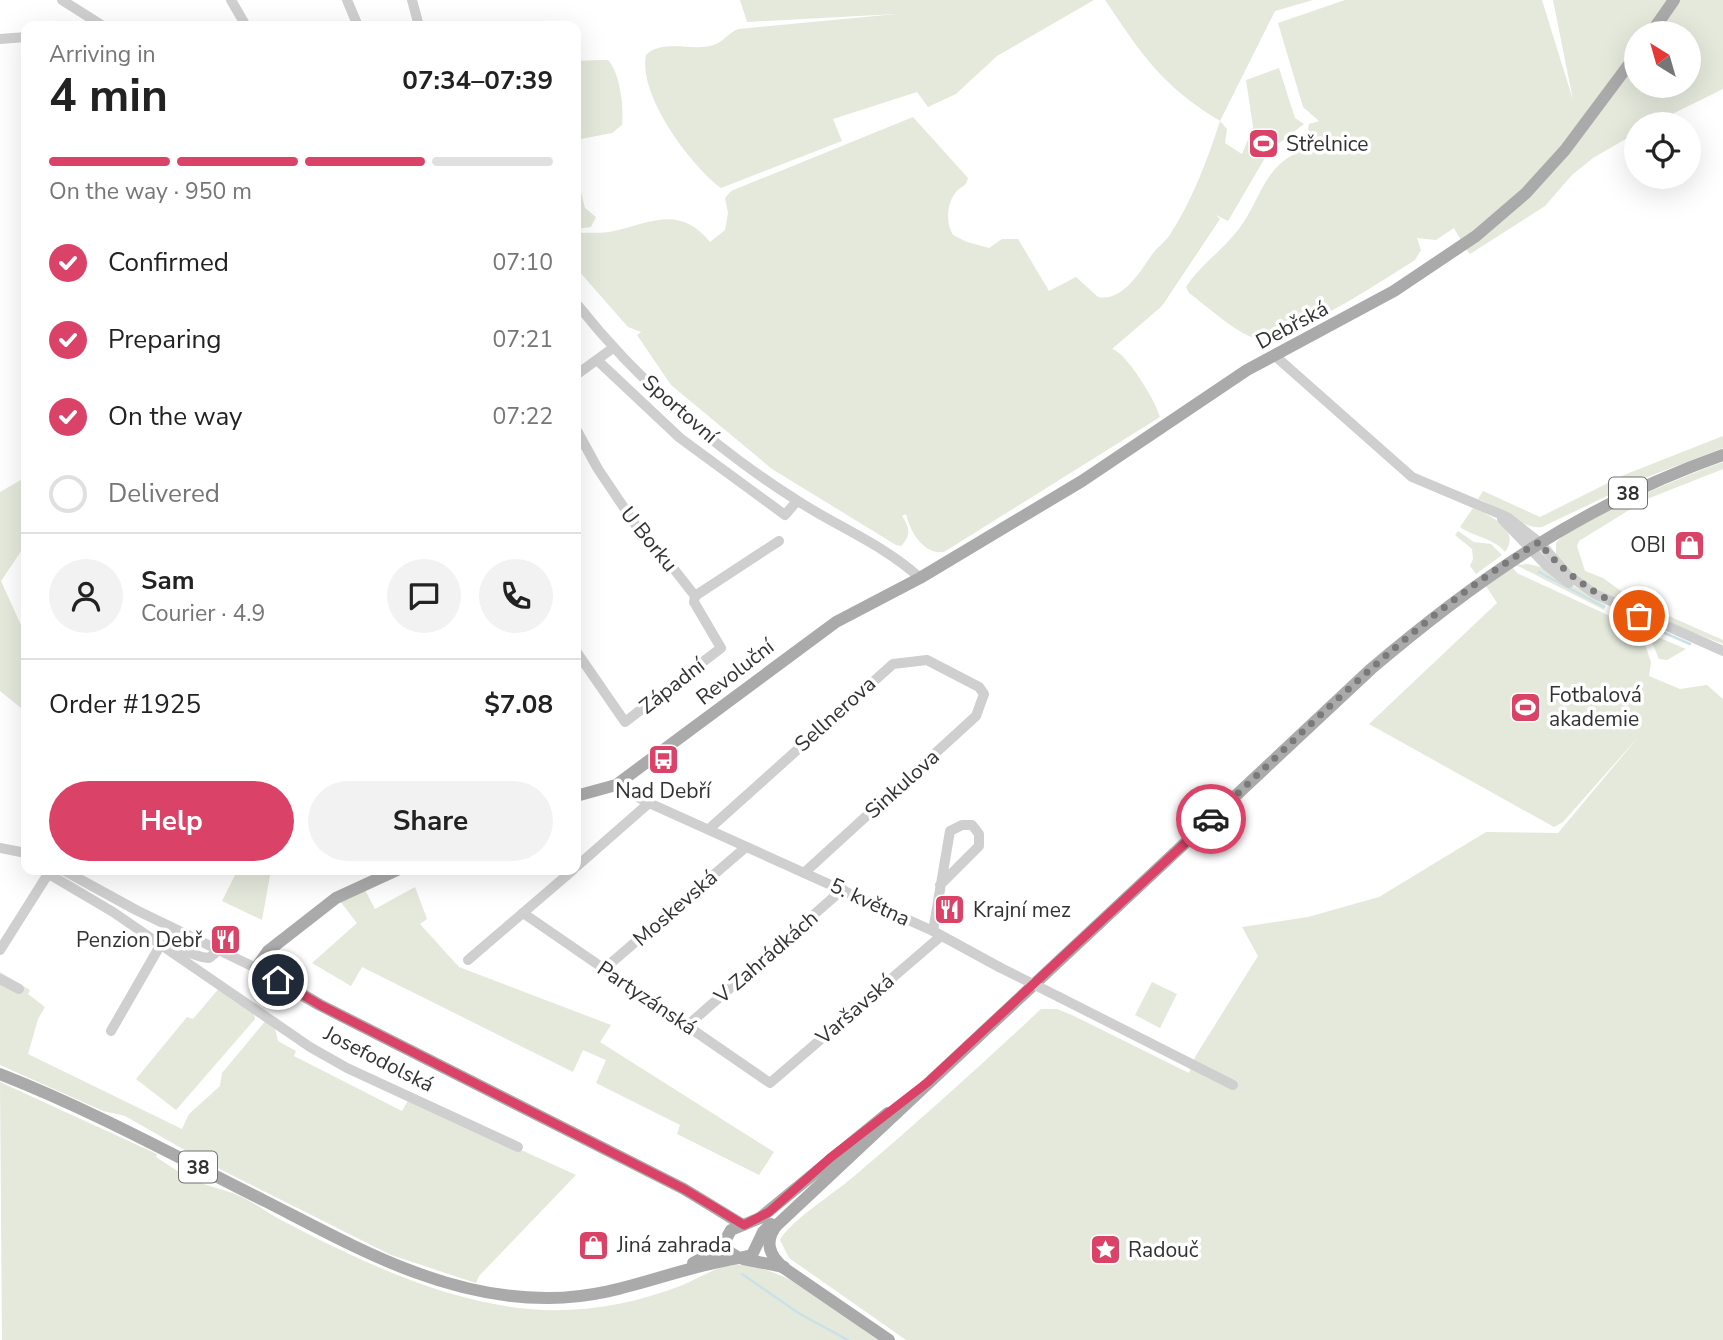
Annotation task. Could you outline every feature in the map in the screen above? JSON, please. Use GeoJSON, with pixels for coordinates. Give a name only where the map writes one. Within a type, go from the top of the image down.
{"type":"FeatureCollection","features":[{"type":"Feature","properties":{"kind":"main road"},"geometry":{"type":"LineString","coordinates":[[1659,21],[1674,0]]}},
{"type":"Feature","properties":{"kind":"main road","name":"Debřská"},"geometry":{"type":"LineString","coordinates":[[920,578],[1082,481],[1274,355],[1394,291],[1492,225],[1565,150],[1624,71]]}},
{"type":"Feature","properties":{"kind":"main road","name":"38"},"geometry":{"type":"LineString","coordinates":[[0,1074],[154,1144],[386,1261],[438,1282],[492,1294],[551,1298],[607,1293],[752,1255],[767,1227],[810,1194],[1371,668],[1438,612],[1534,545],[1619,498],[1723,455]]}},
{"type":"Feature","properties":{"kind":"main road","name":"Revoluční"},"geometry":{"type":"LineString","coordinates":[[581,795],[617,785],[808,641],[920,578]]}},
{"type":"Feature","properties":{"kind":"main road"},"geometry":{"type":"LineString","coordinates":[[256,968],[268,951],[336,898],[386,875]]}},
{"type":"Feature","properties":{"kind":"main road","name":"Josefodolská"},"geometry":{"type":"LineString","coordinates":[[256,968],[320,1005],[710,1205],[743,1225]]}},
{"type":"Feature","properties":{"kind":"main road","name":"38"},"geometry":{"type":"LineString","coordinates":[[662,1279],[714,1252],[732,1228],[769,1212],[830,1158],[928,1082]]}},
{"type":"Feature","properties":{"kind":"main road"},"geometry":{"type":"LineString","coordinates":[[784,1268],[770,1251],[772,1232],[810,1194]]}},
{"type":"Feature","properties":{"kind":"main road"},"geometry":{"type":"LineString","coordinates":[[710,1205],[724,1228],[728,1251],[740,1258],[784,1268]]}},
{"type":"Feature","properties":{"kind":"main road"},"geometry":{"type":"LineString","coordinates":[[743,1225],[755,1231],[759,1244],[768,1257],[889,1340]]}},
{"type":"Feature","properties":{"kind":"street"},"geometry":{"type":"LineString","coordinates":[[62,0],[95,21]]}},
{"type":"Feature","properties":{"kind":"street"},"geometry":{"type":"LineString","coordinates":[[231,0],[243,21]]}},
{"type":"Feature","properties":{"kind":"street"},"geometry":{"type":"LineString","coordinates":[[347,0],[356,21]]}},
{"type":"Feature","properties":{"kind":"street"},"geometry":{"type":"LineString","coordinates":[[412,0],[418,21]]}},
{"type":"Feature","properties":{"kind":"street"},"geometry":{"type":"LineString","coordinates":[[0,39],[21,37]]}},
{"type":"Feature","properties":{"kind":"street","name":"Sportovní"},"geometry":{"type":"LineString","coordinates":[[581,309],[612,348],[688,420],[797,501],[889,553],[920,578]]}},
{"type":"Feature","properties":{"kind":"street"},"geometry":{"type":"LineString","coordinates":[[581,371],[612,348]]}},
{"type":"Feature","properties":{"kind":"street"},"geometry":{"type":"LineString","coordinates":[[1274,355],[1396,466],[1433,488],[1481,505],[1534,545],[1563,579],[1723,651]]}},
{"type":"Feature","properties":{"kind":"street","name":"Sportovní"},"geometry":{"type":"LineString","coordinates":[[597,360],[680,438],[785,515],[797,501]]}},
{"type":"Feature","properties":{"kind":"street","name":"U Borku"},"geometry":{"type":"LineString","coordinates":[[581,438],[598,470],[645,539],[659,550],[695,596],[694,602],[721,648]]}},
{"type":"Feature","properties":{"kind":"street"},"geometry":{"type":"LineString","coordinates":[[695,596],[779,541]]}},
{"type":"Feature","properties":{"kind":"street","name":"Západní"},"geometry":{"type":"LineString","coordinates":[[581,658],[625,722],[721,648]]}},
{"type":"Feature","properties":{"kind":"street","name":"Sellnerova"},"geometry":{"type":"LineString","coordinates":[[709,829],[893,664],[926,660],[979,687]]}},
{"type":"Feature","properties":{"kind":"street","name":"Sinkulova"},"geometry":{"type":"LineString","coordinates":[[804,873],[976,716],[984,694],[979,687]]}},
{"type":"Feature","properties":{"kind":"street","name":"5. května"},"geometry":{"type":"LineString","coordinates":[[617,785],[649,803],[937,933],[1233,1085]]}},
{"type":"Feature","properties":{"kind":"street"},"geometry":{"type":"LineString","coordinates":[[581,862],[649,803]]}},
{"type":"Feature","properties":{"kind":"street"},"geometry":{"type":"LineString","coordinates":[[937,933],[940,885],[950,831],[962,825],[972,825],[979,834],[979,846],[940,885]]}},
{"type":"Feature","properties":{"kind":"street","name":"Moskevská"},"geometry":{"type":"LineString","coordinates":[[604,969],[746,847]]}},
{"type":"Feature","properties":{"kind":"street"},"geometry":{"type":"LineString","coordinates":[[0,848],[21,852]]}},
{"type":"Feature","properties":{"kind":"street"},"geometry":{"type":"LineString","coordinates":[[0,950],[42,875]]}},
{"type":"Feature","properties":{"kind":"street","name":"Josefodolská"},"geometry":{"type":"LineString","coordinates":[[49,875],[161,944],[310,1047],[347,1068],[518,1147]]}},
{"type":"Feature","properties":{"kind":"street","name":"Josefodolská"},"geometry":{"type":"LineString","coordinates":[[72,875],[136,910],[256,968]]}},
{"type":"Feature","properties":{"kind":"street"},"geometry":{"type":"LineString","coordinates":[[468,960],[566,875]]}},
{"type":"Feature","properties":{"kind":"street","name":"V Zahrádkách"},"geometry":{"type":"LineString","coordinates":[[688,1025],[843,889]]}},
{"type":"Feature","properties":{"kind":"street","name":"Partyzánská"},"geometry":{"type":"LineString","coordinates":[[523,913],[770,1083]]}},
{"type":"Feature","properties":{"kind":"street","name":"Varšavská"},"geometry":{"type":"LineString","coordinates":[[770,1083],[937,933]]}},
{"type":"Feature","properties":{"kind":"street"},"geometry":{"type":"LineString","coordinates":[[111,1031],[161,944]]}},
{"type":"Feature","properties":{"kind":"street","name":"Josefodolská"},"geometry":{"type":"LineString","coordinates":[[161,944],[209,958],[219,950]]}},
{"type":"Feature","properties":{"kind":"street"},"geometry":{"type":"LineString","coordinates":[[0,978],[19,989]]}},
{"type":"Feature","properties":{"kind":"shaded area"},"geometry":{"type":"Polygon","coordinates":[[[740,0],[1094,0],[997,56],[956,94],[928,107],[917,92],[833,119],[842,141],[721,188],[695,163],[658,109],[646,71],[646,55],[661,47],[708,46],[739,29],[896,14],[747,22],[740,0]]]}},
{"type":"Feature","properties":{"kind":"shaded area"},"geometry":{"type":"Polygon","coordinates":[[[1105,0],[1313,0],[1275,11],[1220,121],[1168,82],[1130,37],[1105,0]]]}},
{"type":"Feature","properties":{"kind":"shaded area"},"geometry":{"type":"Polygon","coordinates":[[[1345,0],[1542,0],[1573,100],[1553,0],[1669,0],[1655,21],[1624,21],[1624,66],[1547,168],[1463,244],[1454,228],[1436,240],[1417,238],[1421,250],[1415,260],[1312,322],[1270,338],[1257,339],[1240,332],[1222,319],[1189,293],[1186,287],[1238,230],[1274,170],[1297,153],[1313,148],[1314,138],[1308,129],[1309,124],[1319,121],[1303,107],[1278,23],[1345,0]]]}},
{"type":"Feature","properties":{"kind":"shaded area"},"geometry":{"type":"Polygon","coordinates":[[[1677,0],[1723,0],[1723,89],[1676,112],[1624,112],[1624,140],[1593,158],[1572,175],[1545,206],[1470,254],[1464,247],[1493,226],[1624,72],[1624,98],[1701,98],[1701,21],[1662,21],[1677,0]]]}},
{"type":"Feature","properties":{"kind":"shaded area"},"geometry":{"type":"Polygon","coordinates":[[[608,60],[616,73],[622,100],[622,125],[612,133],[581,139],[581,61],[608,60]]]}},
{"type":"Feature","properties":{"kind":"shaded area"},"geometry":{"type":"Polygon","coordinates":[[[1279,68],[1295,118],[1304,124],[1269,151],[1228,221],[1216,215],[1220,219],[1162,306],[1112,349],[1125,359],[1140,378],[1160,417],[944,552],[930,550],[924,546],[914,534],[906,514],[902,516],[907,524],[908,535],[901,546],[896,545],[772,469],[671,385],[637,335],[641,332],[628,327],[581,274],[581,233],[609,232],[665,219],[688,223],[710,242],[725,230],[728,213],[725,198],[731,191],[913,117],[968,178],[949,206],[948,218],[953,235],[989,248],[1002,239],[1018,239],[1049,291],[1076,277],[1098,297],[1107,297],[1115,295],[1129,284],[1169,236],[1185,209],[1220,121],[1227,129],[1225,143],[1242,154],[1253,127],[1246,80],[1279,68]]]}},
{"type":"Feature","properties":{"kind":"shaded area"},"geometry":{"type":"Polygon","coordinates":[[[581,192],[585,208],[596,217],[591,227],[581,228],[581,192]]]}},
{"type":"Feature","properties":{"kind":"shaded area"},"geometry":{"type":"Polygon","coordinates":[[[1723,436],[1723,448],[1645,478],[1542,527],[1527,525],[1478,499],[1483,491],[1540,517],[1624,475],[1723,436]]]}},
{"type":"Feature","properties":{"kind":"shaded area"},"geometry":{"type":"Polygon","coordinates":[[[1723,462],[1723,469],[1647,499],[1579,541],[1577,546],[1585,571],[1603,578],[1621,591],[1646,600],[1644,605],[1723,640],[1723,644],[1612,598],[1573,572],[1556,556],[1556,543],[1585,523],[1634,498],[1723,462]]]}},
{"type":"Feature","properties":{"kind":"shaded area"},"geometry":{"type":"Polygon","coordinates":[[[21,480],[21,551],[1,581],[21,625],[21,708],[0,691],[0,492],[21,480]]]}},
{"type":"Feature","properties":{"kind":"shaded area"},"geometry":{"type":"Polygon","coordinates":[[[1473,508],[1495,519],[1507,530],[1510,537],[1505,552],[1495,543],[1460,527],[1473,508]]]}},
{"type":"Feature","properties":{"kind":"shaded area"},"geometry":{"type":"Polygon","coordinates":[[[1458,531],[1474,542],[1491,544],[1502,555],[1476,574],[1470,566],[1473,559],[1472,549],[1455,535],[1458,531]]]}},
{"type":"Feature","properties":{"kind":"shaded area"},"geometry":{"type":"Polygon","coordinates":[[[1516,565],[1541,567],[1606,605],[1604,610],[1516,565]]]}},
{"type":"Feature","properties":{"kind":"shaded area"},"geometry":{"type":"Polygon","coordinates":[[[1512,567],[1517,573],[1640,630],[1651,662],[1649,676],[1680,689],[1707,685],[1723,699],[1723,1340],[906,1340],[789,1258],[780,1240],[793,1225],[900,1137],[1041,1009],[1057,1009],[1072,1015],[1189,1073],[1195,1057],[1258,956],[1242,927],[1308,917],[1379,897],[1486,832],[1558,833],[1640,735],[1563,822],[1554,827],[1369,724],[1497,603],[1486,586],[1512,567]]]}},
{"type":"Feature","properties":{"kind":"shaded area"},"geometry":{"type":"Polygon","coordinates":[[[1648,633],[1686,649],[1667,660],[1659,659],[1648,633]]]}},
{"type":"Feature","properties":{"kind":"shaded area"},"geometry":{"type":"Polygon","coordinates":[[[235,875],[270,875],[262,920],[222,901],[235,875]]]}},
{"type":"Feature","properties":{"kind":"shaded area"},"geometry":{"type":"Polygon","coordinates":[[[415,887],[427,919],[420,924],[459,967],[611,1025],[600,1042],[774,1152],[759,1175],[677,1134],[680,1125],[596,1083],[606,1060],[583,1050],[573,1072],[362,967],[351,986],[312,963],[357,923],[339,900],[364,888],[375,909],[415,887]]]}},
{"type":"Feature","properties":{"kind":"shaded area"},"geometry":{"type":"Polygon","coordinates":[[[0,972],[30,990],[28,994],[45,1007],[38,1019],[28,1054],[182,1129],[189,1114],[220,1086],[222,1073],[267,1019],[274,1025],[278,1041],[296,1051],[294,1056],[402,1111],[409,1099],[576,1175],[479,1276],[476,1283],[391,1255],[204,1161],[125,1116],[103,1111],[0,1065],[0,972]]]}},
{"type":"Feature","properties":{"kind":"shaded area"},"geometry":{"type":"Polygon","coordinates":[[[1152,982],[1177,994],[1160,1028],[1135,1015],[1152,982]]]}},
{"type":"Feature","properties":{"kind":"shaded area"},"geometry":{"type":"Polygon","coordinates":[[[220,987],[253,1010],[255,1019],[176,1110],[136,1079],[187,1017],[193,1019],[220,987]]]}},
{"type":"Feature","properties":{"kind":"shaded area"},"geometry":{"type":"Polygon","coordinates":[[[0,1082],[157,1154],[156,1157],[182,1174],[182,1180],[188,1183],[190,1178],[247,1199],[340,1250],[433,1288],[497,1305],[548,1310],[587,1309],[644,1298],[680,1286],[717,1269],[740,1265],[759,1268],[796,1283],[878,1340],[2,1340],[0,1082]]]}},
{"type":"Feature","properties":{"kind":"waterway"},"geometry":{"type":"LineString","coordinates":[[1539,572],[1604,607]]}},
{"type":"Feature","properties":{"kind":"waterway"},"geometry":{"type":"LineString","coordinates":[[1649,626],[1690,644]]}},
{"type":"Feature","properties":{"kind":"waterway"},"geometry":{"type":"LineString","coordinates":[[742,1274],[800,1314],[848,1340]]}},
{"type":"Feature","properties":{"kind":"way so far"},"geometry":{"type":"LineString","coordinates":[[1211,819],[1371,668],[1471,587],[1539,542],[1568,575],[1595,594],[1639,616]]}},
{"type":"Feature","properties":{"kind":"place","name":"Střelnice"},"geometry":{"type":"Point","coordinates":[1263,144]}},
{"type":"Feature","properties":{"kind":"place","name":"OBI"},"geometry":{"type":"Point","coordinates":[1689,545]}},
{"type":"Feature","properties":{"kind":"place","name":"Fotbalová akademie"},"geometry":{"type":"Point","coordinates":[1526,707]}},
{"type":"Feature","properties":{"kind":"place","name":"Nad Debří"},"geometry":{"type":"Point","coordinates":[663,759]}},
{"type":"Feature","properties":{"kind":"place","name":"Krajní mez"},"geometry":{"type":"Point","coordinates":[950,910]}},
{"type":"Feature","properties":{"kind":"place","name":"Penzion Debř"},"geometry":{"type":"Point","coordinates":[225,940]}},
{"type":"Feature","properties":{"kind":"place","name":"Jiná zahrada"},"geometry":{"type":"Point","coordinates":[594,1245]}},
{"type":"Feature","properties":{"kind":"place","name":"Radouč"},"geometry":{"type":"Point","coordinates":[1105,1250]}},
{"type":"Feature","properties":{"kind":"route"},"geometry":{"type":"LineString","coordinates":[[278,980],[320,1005],[684,1189],[744,1225],[769,1212],[830,1158],[928,1082],[1211,819]]}}]}
